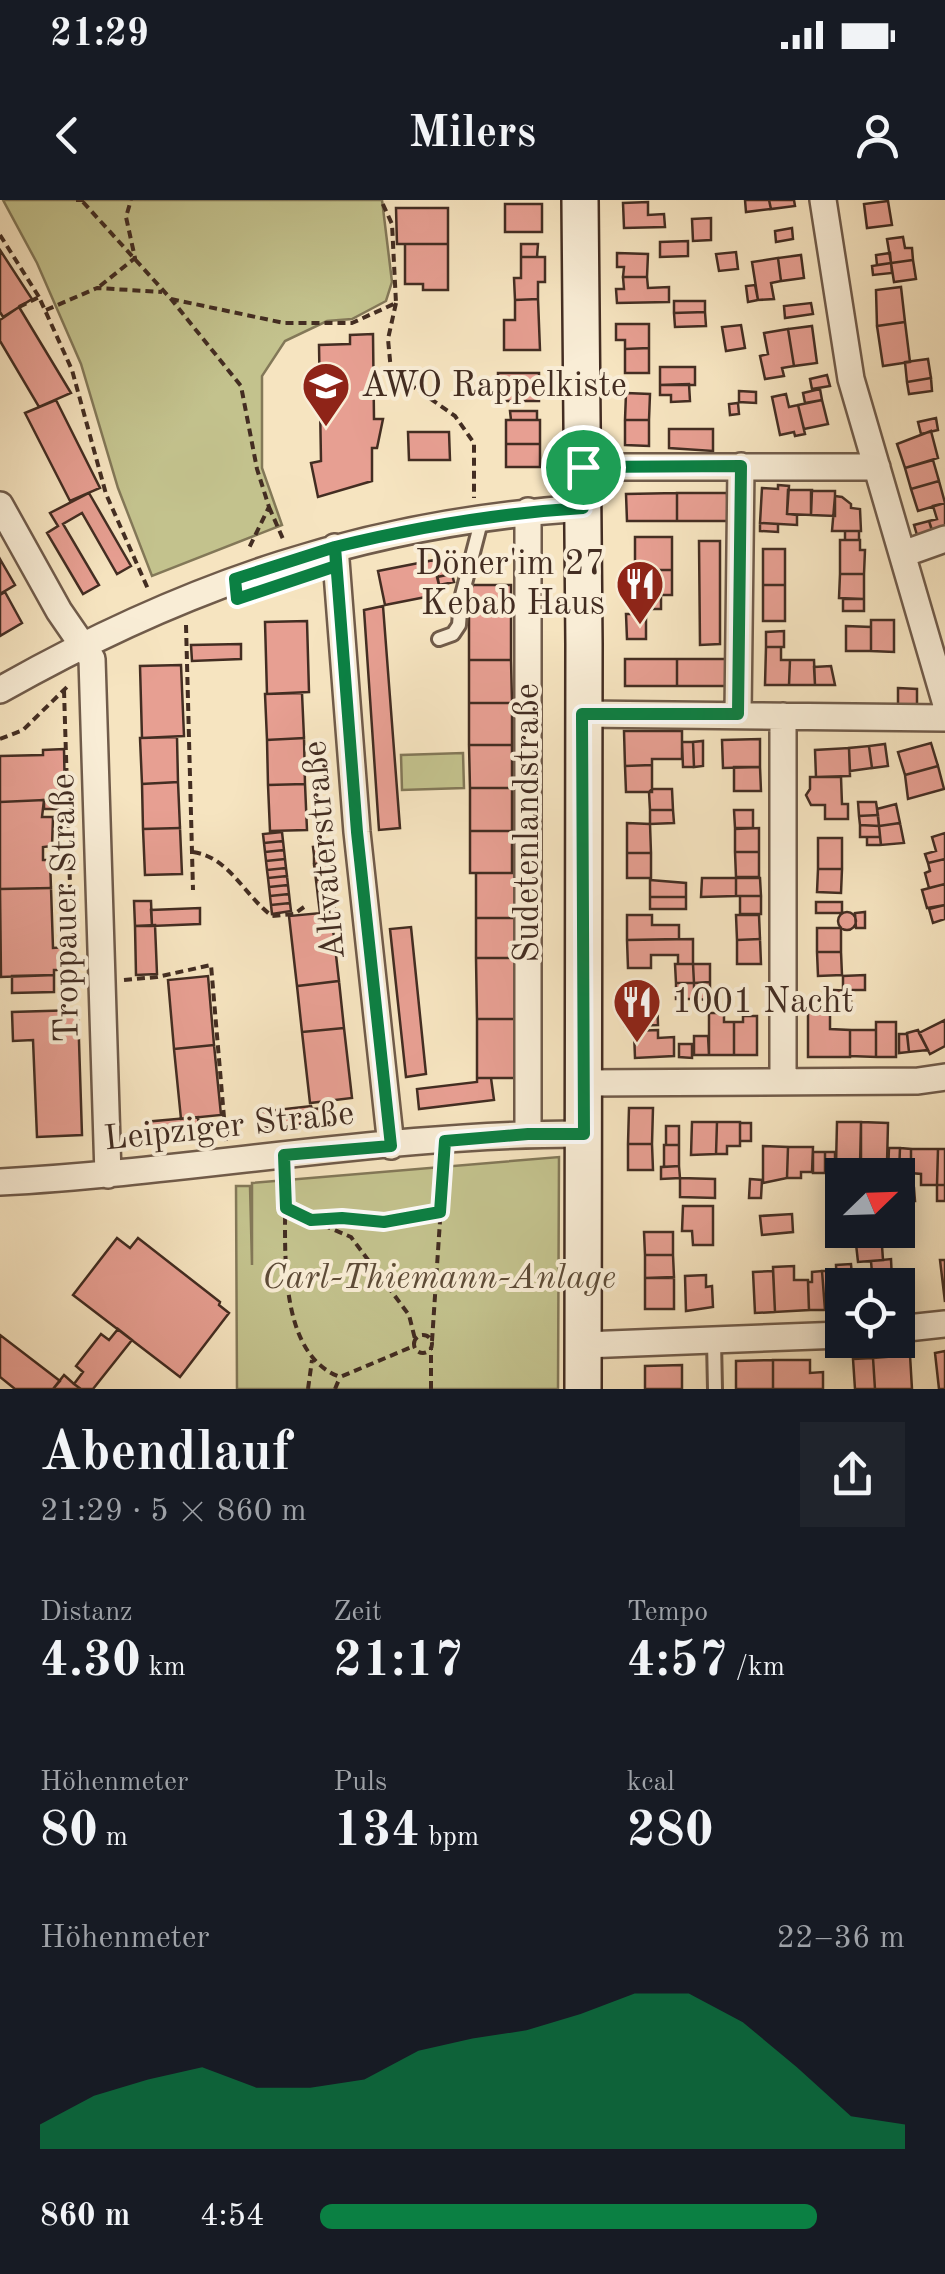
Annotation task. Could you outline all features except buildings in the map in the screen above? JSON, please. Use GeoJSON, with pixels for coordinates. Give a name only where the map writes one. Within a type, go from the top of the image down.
{"type":"FeatureCollection","features":[{"type":"Feature","properties":{"kind":"street","name":"Sudetenlandstraße"},"geometry":{"type":"LineString","coordinates":[[580,200],[584,1389]]}},
{"type":"Feature","properties":{"kind":"street"},"geometry":{"type":"LineString","coordinates":[[823,200],[851,379],[945,702]]}},
{"type":"Feature","properties":{"kind":"street"},"geometry":{"type":"LineString","coordinates":[[738,714],[741,466]]}},
{"type":"Feature","properties":{"kind":"street"},"geometry":{"type":"LineString","coordinates":[[583,467],[877,467]]}},
{"type":"Feature","properties":{"kind":"street"},"geometry":{"type":"LineString","coordinates":[[0,505],[59,610],[88,651]]}},
{"type":"Feature","properties":{"kind":"street"},"geometry":{"type":"LineString","coordinates":[[0,690],[88,651],[157,609],[335,547],[478,518],[583,508]]}},
{"type":"Feature","properties":{"kind":"street","name":"Sudetenlandstraße"},"geometry":{"type":"LineString","coordinates":[[528,512],[528,1134]]}},
{"type":"Feature","properties":{"kind":"street"},"geometry":{"type":"LineString","coordinates":[[903,554],[945,539]]}},
{"type":"Feature","properties":{"kind":"street","name":"Altvaterstraße"},"geometry":{"type":"LineString","coordinates":[[335,547],[357,832],[391,1146]]}},
{"type":"Feature","properties":{"kind":"street","name":"Troppauer Straße"},"geometry":{"type":"LineString","coordinates":[[88,651],[108,1175]]}},
{"type":"Feature","properties":{"kind":"street"},"geometry":{"type":"LineString","coordinates":[[582,714],[945,718]]}},
{"type":"Feature","properties":{"kind":"street"},"geometry":{"type":"LineString","coordinates":[[783,716],[783,1082]]}},
{"type":"Feature","properties":{"kind":"street"},"geometry":{"type":"LineString","coordinates":[[585,1083],[918,1081],[945,1077]]}},
{"type":"Feature","properties":{"kind":"street","name":"Leipziger Straße"},"geometry":{"type":"LineString","coordinates":[[0,1182],[528,1134],[584,1134]]}},
{"type":"Feature","properties":{"kind":"street"},"geometry":{"type":"LineString","coordinates":[[915,1327],[945,1324]]}},
{"type":"Feature","properties":{"kind":"street"},"geometry":{"type":"LineString","coordinates":[[584,1345],[825,1335]]}},
{"type":"Feature","properties":{"kind":"lane"},"geometry":{"type":"LineString","coordinates":[[438,638],[453,634],[459,625],[478,518]]}},
{"type":"Feature","properties":{"kind":"lane"},"geometry":{"type":"LineString","coordinates":[[714,1341],[715,1389]]}},
{"type":"Feature","properties":{"kind":"path"},"geometry":{"type":"LineString","coordinates":[[132,200],[126,217],[136,258]]}},
{"type":"Feature","properties":{"kind":"path"},"geometry":{"type":"LineString","coordinates":[[380,200],[392,224],[396,303],[388,339],[391,371],[455,416],[474,443],[478,518]]}},
{"type":"Feature","properties":{"kind":"path"},"geometry":{"type":"LineString","coordinates":[[82,201],[136,258],[241,386],[268,507],[235,579]]}},
{"type":"Feature","properties":{"kind":"path"},"geometry":{"type":"LineString","coordinates":[[0,234],[40,297],[72,370],[106,494],[157,609]]}},
{"type":"Feature","properties":{"kind":"path"},"geometry":{"type":"LineString","coordinates":[[46,311],[97,288],[136,258]]}},
{"type":"Feature","properties":{"kind":"path"},"geometry":{"type":"LineString","coordinates":[[97,288],[162,292]]}},
{"type":"Feature","properties":{"kind":"path"},"geometry":{"type":"LineString","coordinates":[[18,307],[40,297]]}},
{"type":"Feature","properties":{"kind":"path"},"geometry":{"type":"LineString","coordinates":[[171,299],[284,323],[352,324],[396,303]]}},
{"type":"Feature","properties":{"kind":"path"},"geometry":{"type":"LineString","coordinates":[[186,620],[193,890]]}},
{"type":"Feature","properties":{"kind":"path"},"geometry":{"type":"LineString","coordinates":[[0,739],[23,730],[64,690],[88,651]]}},
{"type":"Feature","properties":{"kind":"path"},"geometry":{"type":"LineString","coordinates":[[64,690],[73,983],[157,977],[211,964],[228,1160]]}},
{"type":"Feature","properties":{"kind":"path"},"geometry":{"type":"LineString","coordinates":[[192,852],[212,855],[254,903],[272,916],[294,914],[304,907]]}},
{"type":"Feature","properties":{"kind":"path"},"geometry":{"type":"LineString","coordinates":[[431,1389],[445,1141]]}},
{"type":"Feature","properties":{"kind":"path"},"geometry":{"type":"LineString","coordinates":[[284,1155],[289,1306],[312,1360],[325,1372],[340,1377]]}},
{"type":"Feature","properties":{"kind":"path"},"geometry":{"type":"LineString","coordinates":[[286,1208],[351,1236],[410,1315],[415,1342],[422,1353],[431,1349]]}},
{"type":"Feature","properties":{"kind":"path"},"geometry":{"type":"LineString","coordinates":[[311,1220],[384,1222],[440,1212]]}},
{"type":"Feature","properties":{"kind":"path"},"geometry":{"type":"LineString","coordinates":[[335,1389],[340,1377],[425,1335],[432,1341]]}},
{"type":"Feature","properties":{"kind":"path"},"geometry":{"type":"LineString","coordinates":[[308,1389],[312,1360]]}},
{"type":"Feature","properties":{"kind":"green space"},"geometry":{"type":"Polygon","coordinates":[[[3,200],[382,200],[392,282],[386,301],[352,319],[327,321],[285,341],[262,376],[262,468],[282,525],[152,576],[118,488],[81,364],[37,263],[3,200]]]}},
{"type":"Feature","properties":{"kind":"green space"},"geometry":{"type":"Polygon","coordinates":[[[463,753],[464,788],[402,790],[401,755],[463,753]]]}},
{"type":"Feature","properties":{"kind":"green space","name":"Carl-Thiemann-Anlage"},"geometry":{"type":"Polygon","coordinates":[[[559,1157],[558,1389],[237,1389],[236,1186],[250,1186],[252,1265],[252,1183],[559,1157]]]}},
{"type":"Feature","properties":{"kind":"place","name":"AWO Rappelkiste"},"geometry":{"type":"Point","coordinates":[326,428]}},
{"type":"Feature","properties":{"kind":"place","name":"Döner'im 27 Kebab Haus"},"geometry":{"type":"Point","coordinates":[640,626]}},
{"type":"Feature","properties":{"kind":"place","name":"1001 Nacht"},"geometry":{"type":"Point","coordinates":[637,1044]}},
{"type":"Feature","properties":{"kind":"route"},"geometry":{"type":"LineString","coordinates":[[583,467],[583,508],[406,530],[335,547],[336,566],[237,599],[235,579],[335,547],[357,832],[391,1146],[284,1155],[286,1208],[311,1220],[384,1222],[440,1212],[445,1141],[584,1134],[582,714],[738,714],[741,466],[583,467]]}}]}
